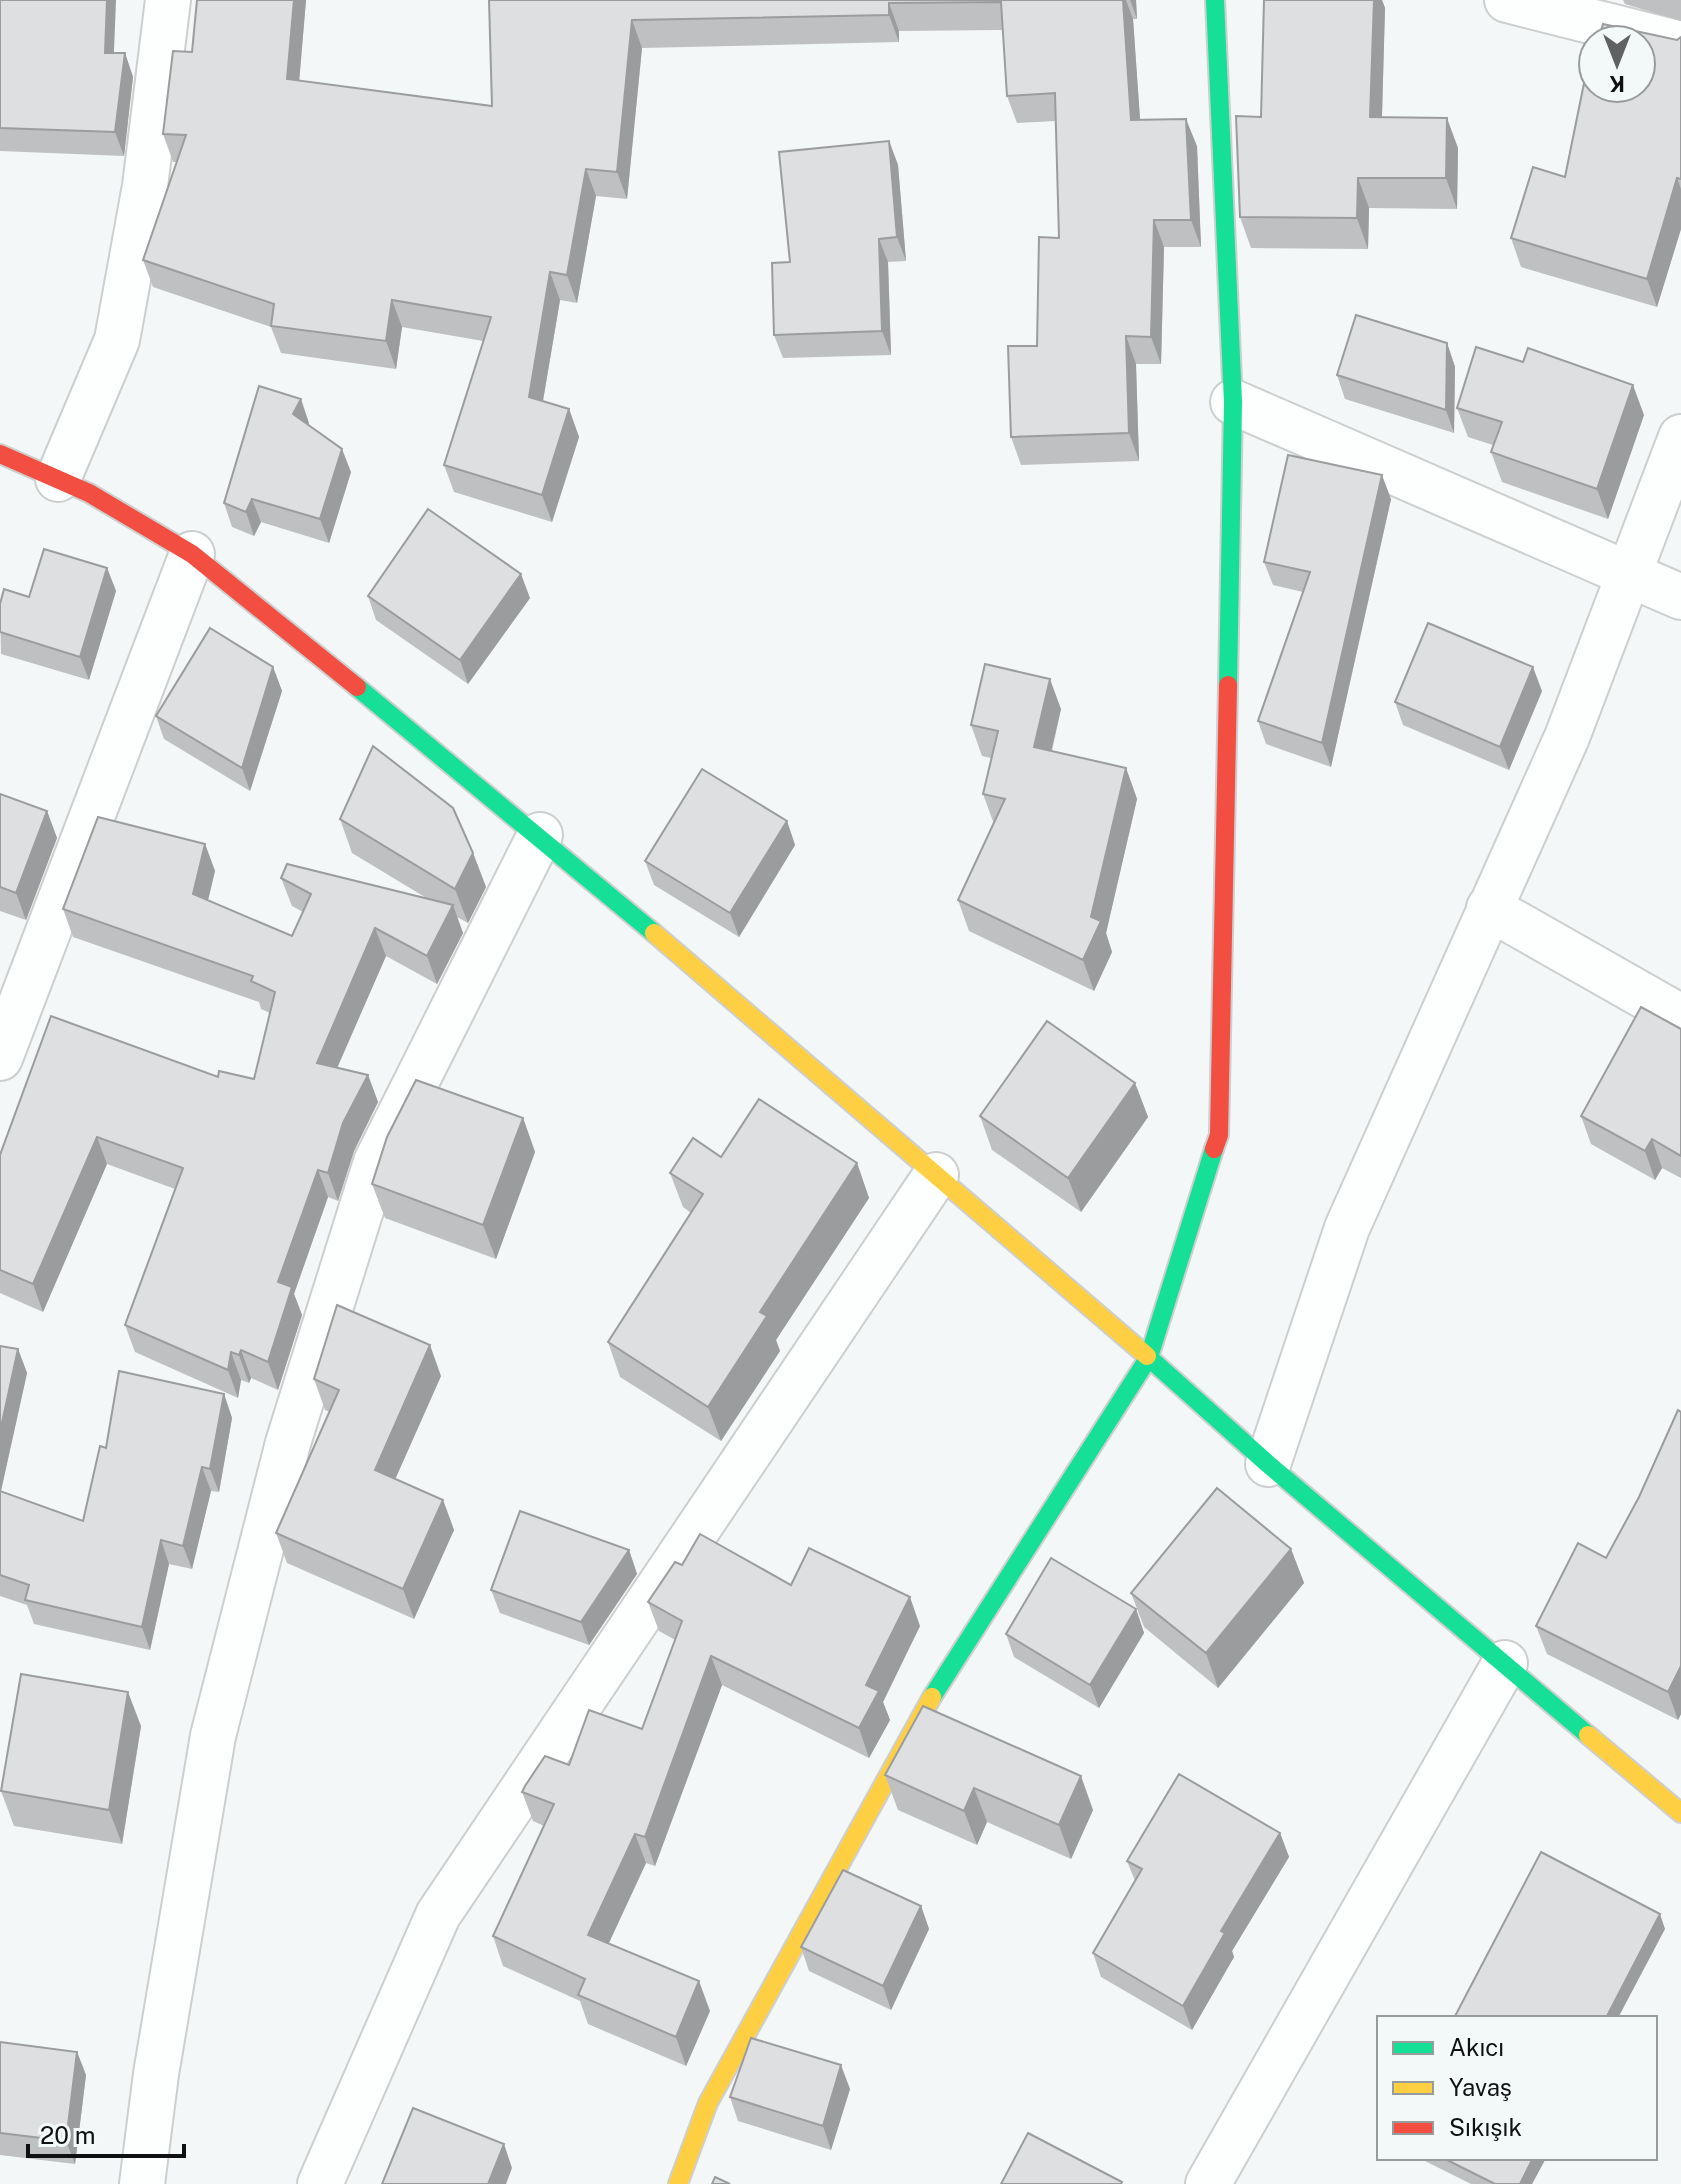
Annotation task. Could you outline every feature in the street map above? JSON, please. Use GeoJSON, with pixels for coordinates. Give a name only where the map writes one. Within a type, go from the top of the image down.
{"type":"FeatureCollection","features":[{"type":"Feature","properties":{"kind":"street"},"geometry":{"type":"LineString","coordinates":[[58,479],[117,340],[145,186],[168,0]]}},
{"type":"Feature","properties":{"kind":"street"},"geometry":{"type":"LineString","coordinates":[[678,2184],[708,2103],[930,1699],[1149,1357],[1219,1135],[1233,402],[1215,0]]}},
{"type":"Feature","properties":{"kind":"street"},"geometry":{"type":"LineString","coordinates":[[1507,0],[1681,44]]}},
{"type":"Feature","properties":{"kind":"street"},"geometry":{"type":"LineString","coordinates":[[1233,402],[1681,597]]}},
{"type":"Feature","properties":{"kind":"street"},"geometry":{"type":"LineString","coordinates":[[1268,1464],[1347,1228],[1567,737],[1632,574],[1681,437]]}},
{"type":"Feature","properties":{"kind":"street"},"geometry":{"type":"LineString","coordinates":[[0,454],[89,493],[192,554],[540,835],[1149,1357],[1268,1464],[1681,1813]]}},
{"type":"Feature","properties":{"kind":"street"},"geometry":{"type":"LineString","coordinates":[[0,1058],[192,554]]}},
{"type":"Feature","properties":{"kind":"street"},"geometry":{"type":"LineString","coordinates":[[142,2184],[156,2074],[213,1736],[288,1443],[376,1162],[540,835]]}},
{"type":"Feature","properties":{"kind":"street"},"geometry":{"type":"LineString","coordinates":[[1489,908],[1681,1017]]}},
{"type":"Feature","properties":{"kind":"street"},"geometry":{"type":"LineString","coordinates":[[320,2184],[438,1915],[936,1175]]}},
{"type":"Feature","properties":{"kind":"street"},"geometry":{"type":"LineString","coordinates":[[1208,2184],[1505,1663]]}},
{"type":"Feature","properties":{"kind":"building"},"geometry":{"type":"Polygon","coordinates":[[[0,0],[107,0],[105,53],[125,53],[115,132],[0,128],[0,0]]]}},
{"type":"Feature","properties":{"kind":"building"},"geometry":{"type":"Polygon","coordinates":[[[197,0],[294,0],[287,79],[492,106],[489,0],[1123,0],[1131,120],[1186,119],[1191,220],[1154,220],[1151,337],[1126,336],[1129,433],[1011,437],[1008,346],[1037,346],[1039,237],[1059,238],[1055,93],[1007,96],[1001,2],[889,3],[889,15],[632,20],[617,172],[586,169],[567,275],[550,272],[529,397],[569,409],[542,495],[444,465],[491,317],[392,300],[386,341],[271,326],[274,304],[143,260],[186,135],[163,134],[173,51],[192,52],[197,0]]]}},
{"type":"Feature","properties":{"kind":"building"},"geometry":{"type":"Polygon","coordinates":[[[1264,0],[1374,0],[1370,117],[1447,118],[1446,178],[1358,178],[1357,218],[1240,217],[1236,116],[1261,117],[1264,0]]]}},
{"type":"Feature","properties":{"kind":"building"},"geometry":{"type":"Polygon","coordinates":[[[1657,36],[1677,40],[1681,37],[1681,179],[1677,178],[1647,279],[1511,238],[1533,167],[1565,177],[1580,104],[1657,104],[1657,36]]]}},
{"type":"Feature","properties":{"kind":"building"},"geometry":{"type":"Polygon","coordinates":[[[889,141],[897,237],[879,239],[882,331],[774,335],[772,263],[790,262],[779,152],[889,141]]]}},
{"type":"Feature","properties":{"kind":"building"},"geometry":{"type":"Polygon","coordinates":[[[1356,315],[1447,343],[1446,410],[1337,375],[1356,315]]]}},
{"type":"Feature","properties":{"kind":"building"},"geometry":{"type":"Polygon","coordinates":[[[1476,347],[1523,362],[1528,348],[1633,385],[1597,489],[1491,452],[1502,422],[1457,408],[1476,347]]]}},
{"type":"Feature","properties":{"kind":"building"},"geometry":{"type":"Polygon","coordinates":[[[259,386],[301,399],[293,414],[342,449],[320,519],[252,499],[246,512],[224,503],[259,386]]]}},
{"type":"Feature","properties":{"kind":"building"},"geometry":{"type":"Polygon","coordinates":[[[1288,455],[1382,475],[1322,743],[1258,721],[1310,572],[1264,562],[1288,455]]]}},
{"type":"Feature","properties":{"kind":"building"},"geometry":{"type":"Polygon","coordinates":[[[428,509],[521,574],[460,660],[368,596],[428,509]]]}},
{"type":"Feature","properties":{"kind":"building"},"geometry":{"type":"Polygon","coordinates":[[[44,549],[107,568],[80,657],[0,632],[0,604],[4,589],[29,597],[44,549]]]}},
{"type":"Feature","properties":{"kind":"building"},"geometry":{"type":"Polygon","coordinates":[[[1428,623],[1533,667],[1500,747],[1395,702],[1428,623]]]}},
{"type":"Feature","properties":{"kind":"building"},"geometry":{"type":"Polygon","coordinates":[[[210,628],[273,667],[242,768],[156,716],[210,628]]]}},
{"type":"Feature","properties":{"kind":"building"},"geometry":{"type":"Polygon","coordinates":[[[985,664],[1050,679],[1034,747],[1126,768],[1091,917],[1101,921],[1083,960],[958,900],[1005,799],[983,794],[998,731],[971,725],[985,664]]]}},
{"type":"Feature","properties":{"kind":"building"},"geometry":{"type":"Polygon","coordinates":[[[373,746],[453,808],[473,853],[455,889],[340,819],[373,746]]]}},
{"type":"Feature","properties":{"kind":"building"},"geometry":{"type":"Polygon","coordinates":[[[702,769],[787,821],[730,913],[645,861],[702,769]]]}},
{"type":"Feature","properties":{"kind":"building"},"geometry":{"type":"Polygon","coordinates":[[[0,794],[47,811],[16,893],[0,887],[0,794]]]}},
{"type":"Feature","properties":{"kind":"building"},"geometry":{"type":"Polygon","coordinates":[[[98,817],[205,844],[193,894],[292,936],[311,894],[281,878],[287,864],[453,905],[427,956],[375,928],[317,1063],[368,1075],[343,1123],[328,1173],[318,1170],[278,1282],[292,1287],[268,1362],[241,1350],[239,1355],[231,1352],[228,1370],[125,1325],[183,1168],[97,1137],[33,1284],[0,1270],[0,1155],[51,1016],[218,1077],[219,1071],[254,1079],[275,992],[251,981],[253,976],[63,909],[98,817]]]}},
{"type":"Feature","properties":{"kind":"building"},"geometry":{"type":"Polygon","coordinates":[[[1641,1007],[1681,1029],[1681,1156],[1652,1139],[1645,1151],[1581,1116],[1641,1007]]]}},
{"type":"Feature","properties":{"kind":"building"},"geometry":{"type":"Polygon","coordinates":[[[1047,1021],[1135,1083],[1068,1178],[980,1116],[1047,1021]]]}},
{"type":"Feature","properties":{"kind":"building"},"geometry":{"type":"Polygon","coordinates":[[[416,1080],[523,1118],[483,1225],[372,1184],[387,1137],[416,1080]]]}},
{"type":"Feature","properties":{"kind":"building"},"geometry":{"type":"Polygon","coordinates":[[[759,1099],[857,1163],[760,1312],[767,1316],[708,1407],[608,1342],[703,1194],[670,1173],[693,1138],[721,1157],[759,1099]]]}},
{"type":"Feature","properties":{"kind":"building"},"geometry":{"type":"Polygon","coordinates":[[[337,1305],[430,1345],[375,1470],[443,1500],[403,1589],[276,1533],[339,1390],[314,1379],[337,1305]]]}},
{"type":"Feature","properties":{"kind":"building"},"geometry":{"type":"Polygon","coordinates":[[[0,1346],[18,1349],[0,1432],[0,1346]]]}},
{"type":"Feature","properties":{"kind":"building"},"geometry":{"type":"Polygon","coordinates":[[[119,1371],[224,1394],[210,1469],[202,1467],[183,1546],[161,1540],[142,1627],[25,1600],[29,1585],[0,1575],[0,1491],[83,1521],[100,1446],[106,1448],[119,1371]]]}},
{"type":"Feature","properties":{"kind":"building"},"geometry":{"type":"Polygon","coordinates":[[[1678,1410],[1681,1412],[1681,1666],[1668,1692],[1536,1626],[1578,1543],[1606,1558],[1639,1497],[1678,1410]]]}},
{"type":"Feature","properties":{"kind":"building"},"geometry":{"type":"Polygon","coordinates":[[[1217,1488],[1291,1549],[1206,1653],[1131,1593],[1217,1488]]]}},
{"type":"Feature","properties":{"kind":"building"},"geometry":{"type":"Polygon","coordinates":[[[520,1511],[629,1550],[581,1622],[491,1590],[520,1511]]]}},
{"type":"Feature","properties":{"kind":"building"},"geometry":{"type":"Polygon","coordinates":[[[700,1534],[791,1585],[809,1548],[910,1597],[866,1685],[879,1691],[859,1728],[711,1656],[645,1837],[635,1834],[588,1935],[699,1981],[676,2037],[578,1995],[585,1979],[493,1936],[554,1804],[522,1792],[525,1786],[545,1756],[569,1765],[589,1710],[642,1729],[682,1621],[648,1602],[675,1562],[682,1565],[700,1534]]]}},
{"type":"Feature","properties":{"kind":"building"},"geometry":{"type":"Polygon","coordinates":[[[1051,1558],[1136,1609],[1090,1685],[1006,1634],[1051,1558]]]}},
{"type":"Feature","properties":{"kind":"building"},"geometry":{"type":"Polygon","coordinates":[[[21,1674],[128,1692],[109,1810],[1,1791],[21,1674]]]}},
{"type":"Feature","properties":{"kind":"building"},"geometry":{"type":"Polygon","coordinates":[[[923,1706],[1081,1776],[1059,1825],[974,1788],[964,1811],[885,1775],[923,1706]]]}},
{"type":"Feature","properties":{"kind":"building"},"geometry":{"type":"Polygon","coordinates":[[[1179,1774],[1280,1833],[1221,1931],[1225,1933],[1183,2006],[1093,1953],[1142,1869],[1127,1861],[1179,1774]]]}},
{"type":"Feature","properties":{"kind":"building"},"geometry":{"type":"Polygon","coordinates":[[[1541,1852],[1660,1914],[1607,2016],[1455,2016],[1541,1852]]]}},
{"type":"Feature","properties":{"kind":"building"},"geometry":{"type":"Polygon","coordinates":[[[843,1870],[921,1906],[883,1986],[801,1947],[843,1870]]]}},
{"type":"Feature","properties":{"kind":"building"},"geometry":{"type":"Polygon","coordinates":[[[751,2038],[841,2065],[823,2126],[730,2097],[751,2038]]]}},
{"type":"Feature","properties":{"kind":"building"},"geometry":{"type":"Polygon","coordinates":[[[0,2042],[77,2052],[66,2141],[0,2133],[0,2042]]]}},
{"type":"Feature","properties":{"kind":"building"},"geometry":{"type":"Polygon","coordinates":[[[413,2108],[504,2144],[488,2184],[382,2184],[413,2108]]]}},
{"type":"Feature","properties":{"kind":"building"},"geometry":{"type":"Polygon","coordinates":[[[1028,2133],[1122,2182],[1121,2184],[1001,2184],[1028,2133]]]}},
{"type":"Feature","properties":{"kind":"building"},"geometry":{"type":"Polygon","coordinates":[[[1447,2160],[1532,2160],[1520,2184],[1495,2184],[1447,2160]]]}},
{"type":"Feature","properties":{"kind":"building"},"geometry":{"type":"Polygon","coordinates":[[[715,2177],[730,2184],[712,2184],[715,2177]]]}},
{"type":"Feature","properties":{"kind":"traffic: fast"},"geometry":{"type":"LineString","coordinates":[[1215,0],[1233,402],[1228,685]]}},
{"type":"Feature","properties":{"kind":"traffic: fast"},"geometry":{"type":"LineString","coordinates":[[357,687],[654,933]]}},
{"type":"Feature","properties":{"kind":"traffic: fast"},"geometry":{"type":"LineString","coordinates":[[932,1697],[1149,1357],[1214,1149]]}},
{"type":"Feature","properties":{"kind":"traffic: fast"},"geometry":{"type":"LineString","coordinates":[[1147,1356],[1268,1464],[1588,1735]]}},
{"type":"Feature","properties":{"kind":"traffic: slow"},"geometry":{"type":"LineString","coordinates":[[654,933],[1147,1356]]}},
{"type":"Feature","properties":{"kind":"traffic: slow"},"geometry":{"type":"LineString","coordinates":[[678,2184],[708,2103],[932,1697]]}},
{"type":"Feature","properties":{"kind":"traffic: slow"},"geometry":{"type":"LineString","coordinates":[[1588,1735],[1681,1813]]}},
{"type":"Feature","properties":{"kind":"traffic: jam"},"geometry":{"type":"LineString","coordinates":[[0,454],[89,493],[192,554],[357,687]]}},
{"type":"Feature","properties":{"kind":"traffic: jam"},"geometry":{"type":"LineString","coordinates":[[1214,1149],[1219,1135],[1228,685]]}}]}
